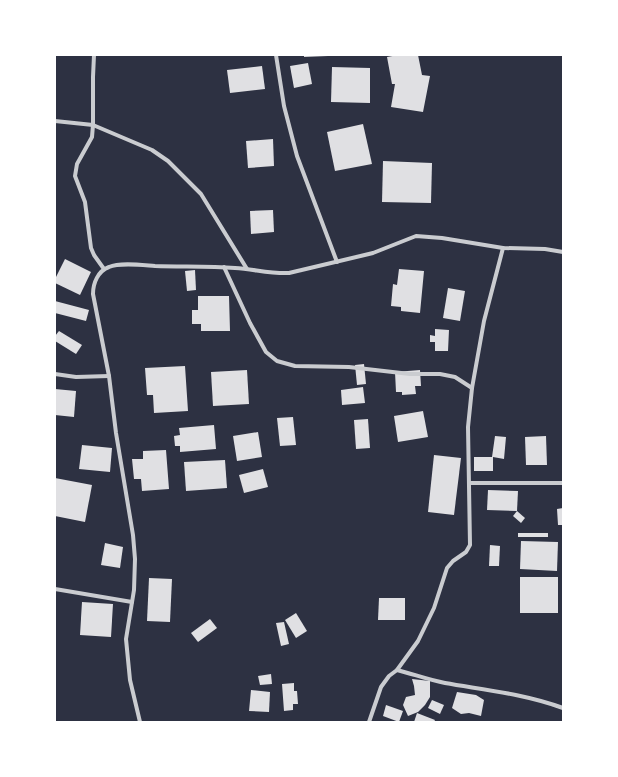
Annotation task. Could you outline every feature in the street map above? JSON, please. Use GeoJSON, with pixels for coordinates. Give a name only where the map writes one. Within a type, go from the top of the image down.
{"type":"FeatureCollection","features":[{"type":"Feature","properties":{"kind":"street"},"geometry":{"type":"LineString","coordinates":[[94,55],[92,137],[77,164],[75,176],[85,202],[91,248],[104,269]]}},
{"type":"Feature","properties":{"kind":"street"},"geometry":{"type":"LineString","coordinates":[[276,55],[284,106],[297,156],[338,262]]}},
{"type":"Feature","properties":{"kind":"street"},"geometry":{"type":"LineString","coordinates":[[55,121],[93,125],[152,150],[168,161],[201,194],[247,269]]}},
{"type":"Feature","properties":{"kind":"street"},"geometry":{"type":"LineString","coordinates":[[140,722],[130,680],[126,639],[134,590],[135,559],[133,535],[116,433],[109,376],[93,294],[93,285],[104,269],[114,265],[224,267],[290,274],[382,250],[416,236],[442,238],[503,248],[545,249],[563,252]]}},
{"type":"Feature","properties":{"kind":"street"},"geometry":{"type":"LineString","coordinates":[[369,722],[381,687],[409,655],[425,627],[434,608],[447,568],[453,561],[466,552],[470,545],[468,427],[472,388],[484,321],[503,248]]}},
{"type":"Feature","properties":{"kind":"street"},"geometry":{"type":"LineString","coordinates":[[224,267],[266,352],[277,361],[295,366],[349,367],[410,374],[440,374],[455,377],[472,388]]}},
{"type":"Feature","properties":{"kind":"street"},"geometry":{"type":"LineString","coordinates":[[55,374],[76,377],[109,376]]}},
{"type":"Feature","properties":{"kind":"street"},"geometry":{"type":"LineString","coordinates":[[469,483],[563,483]]}},
{"type":"Feature","properties":{"kind":"street"},"geometry":{"type":"LineString","coordinates":[[55,589],[132,602]]}},
{"type":"Feature","properties":{"kind":"street"},"geometry":{"type":"LineString","coordinates":[[397,670],[443,683],[514,694],[547,702],[563,708]]}},
{"type":"Feature","properties":{"kind":"building"},"geometry":{"type":"Polygon","coordinates":[[[304,55],[328,55],[328,56],[304,57],[304,55]]]}},
{"type":"Feature","properties":{"kind":"building"},"geometry":{"type":"Polygon","coordinates":[[[398,55],[418,55],[422,75],[430,76],[423,112],[391,107],[395,84],[392,84],[387,57],[398,55]]]}},
{"type":"Feature","properties":{"kind":"building"},"geometry":{"type":"Polygon","coordinates":[[[308,63],[312,84],[294,88],[290,66],[308,63]]]}},
{"type":"Feature","properties":{"kind":"building"},"geometry":{"type":"Polygon","coordinates":[[[262,66],[265,89],[230,93],[227,70],[262,66]]]}},
{"type":"Feature","properties":{"kind":"building"},"geometry":{"type":"Polygon","coordinates":[[[332,67],[370,68],[370,103],[331,102],[332,67]]]}},
{"type":"Feature","properties":{"kind":"building"},"geometry":{"type":"Polygon","coordinates":[[[363,124],[372,164],[335,171],[327,132],[363,124]]]}},
{"type":"Feature","properties":{"kind":"building"},"geometry":{"type":"Polygon","coordinates":[[[273,139],[274,166],[248,168],[246,141],[273,139]]]}},
{"type":"Feature","properties":{"kind":"building"},"geometry":{"type":"Polygon","coordinates":[[[383,161],[432,163],[431,203],[382,202],[383,161]]]}},
{"type":"Feature","properties":{"kind":"building"},"geometry":{"type":"Polygon","coordinates":[[[273,210],[274,232],[251,234],[250,211],[273,210]]]}},
{"type":"Feature","properties":{"kind":"building"},"geometry":{"type":"Polygon","coordinates":[[[65,259],[91,272],[80,295],[55,283],[55,279],[65,259]]]}},
{"type":"Feature","properties":{"kind":"building"},"geometry":{"type":"Polygon","coordinates":[[[399,269],[424,271],[420,313],[401,311],[401,307],[391,306],[393,284],[397,285],[399,269]]]}},
{"type":"Feature","properties":{"kind":"building"},"geometry":{"type":"Polygon","coordinates":[[[195,270],[196,290],[187,291],[185,271],[195,270]]]}},
{"type":"Feature","properties":{"kind":"building"},"geometry":{"type":"Polygon","coordinates":[[[448,288],[465,291],[460,321],[443,318],[448,288]]]}},
{"type":"Feature","properties":{"kind":"building"},"geometry":{"type":"Polygon","coordinates":[[[198,296],[229,296],[230,331],[201,331],[201,324],[192,324],[192,310],[198,310],[198,296]]]}},
{"type":"Feature","properties":{"kind":"building"},"geometry":{"type":"Polygon","coordinates":[[[55,301],[89,310],[86,321],[55,313],[55,301]]]}},
{"type":"Feature","properties":{"kind":"building"},"geometry":{"type":"Polygon","coordinates":[[[435,329],[449,330],[448,351],[435,351],[435,342],[430,342],[430,335],[435,336],[435,329]]]}},
{"type":"Feature","properties":{"kind":"building"},"geometry":{"type":"Polygon","coordinates":[[[59,331],[82,345],[76,354],[55,341],[55,336],[59,331]]]}},
{"type":"Feature","properties":{"kind":"building"},"geometry":{"type":"Polygon","coordinates":[[[364,364],[366,384],[357,385],[355,365],[364,364]]]}},
{"type":"Feature","properties":{"kind":"building"},"geometry":{"type":"Polygon","coordinates":[[[185,366],[188,411],[154,413],[153,395],[147,395],[145,368],[185,366]]]}},
{"type":"Feature","properties":{"kind":"building"},"geometry":{"type":"Polygon","coordinates":[[[247,370],[249,404],[213,406],[211,372],[247,370]]]}},
{"type":"Feature","properties":{"kind":"building"},"geometry":{"type":"Polygon","coordinates":[[[420,370],[421,386],[415,386],[416,394],[402,395],[402,392],[396,392],[395,372],[420,370]]]}},
{"type":"Feature","properties":{"kind":"building"},"geometry":{"type":"Polygon","coordinates":[[[363,387],[365,403],[342,405],[341,390],[363,387]]]}},
{"type":"Feature","properties":{"kind":"building"},"geometry":{"type":"Polygon","coordinates":[[[55,389],[76,391],[74,417],[55,415],[55,389]]]}},
{"type":"Feature","properties":{"kind":"building"},"geometry":{"type":"Polygon","coordinates":[[[423,411],[428,437],[398,442],[394,416],[423,411]]]}},
{"type":"Feature","properties":{"kind":"building"},"geometry":{"type":"Polygon","coordinates":[[[293,417],[296,445],[280,446],[277,418],[293,417]]]}},
{"type":"Feature","properties":{"kind":"building"},"geometry":{"type":"Polygon","coordinates":[[[368,419],[370,448],[356,449],[354,420],[368,419]]]}},
{"type":"Feature","properties":{"kind":"building"},"geometry":{"type":"Polygon","coordinates":[[[214,425],[216,449],[180,452],[180,446],[175,446],[174,436],[180,435],[179,428],[214,425]]]}},
{"type":"Feature","properties":{"kind":"building"},"geometry":{"type":"Polygon","coordinates":[[[258,432],[262,457],[237,461],[233,436],[258,432]]]}},
{"type":"Feature","properties":{"kind":"building"},"geometry":{"type":"Polygon","coordinates":[[[495,436],[506,437],[504,459],[493,457],[493,471],[474,471],[474,457],[492,457],[495,436]]]}},
{"type":"Feature","properties":{"kind":"building"},"geometry":{"type":"Polygon","coordinates":[[[546,436],[547,465],[526,465],[525,437],[546,436]]]}},
{"type":"Feature","properties":{"kind":"building"},"geometry":{"type":"Polygon","coordinates":[[[82,445],[112,448],[110,472],[79,469],[82,445]]]}},
{"type":"Feature","properties":{"kind":"building"},"geometry":{"type":"Polygon","coordinates":[[[166,450],[169,489],[142,491],[141,479],[134,479],[132,459],[143,459],[143,451],[166,450]]]}},
{"type":"Feature","properties":{"kind":"building"},"geometry":{"type":"Polygon","coordinates":[[[434,455],[461,458],[454,515],[428,512],[434,455]]]}},
{"type":"Feature","properties":{"kind":"building"},"geometry":{"type":"Polygon","coordinates":[[[225,460],[227,488],[186,491],[184,462],[225,460]]]}},
{"type":"Feature","properties":{"kind":"building"},"geometry":{"type":"Polygon","coordinates":[[[263,469],[268,487],[244,493],[239,475],[263,469]]]}},
{"type":"Feature","properties":{"kind":"building"},"geometry":{"type":"Polygon","coordinates":[[[55,478],[92,485],[85,522],[55,516],[55,478]]]}},
{"type":"Feature","properties":{"kind":"building"},"geometry":{"type":"Polygon","coordinates":[[[488,490],[518,491],[517,511],[487,510],[488,490]]]}},
{"type":"Feature","properties":{"kind":"building"},"geometry":{"type":"Polygon","coordinates":[[[563,508],[563,525],[558,525],[557,509],[563,508]]]}},
{"type":"Feature","properties":{"kind":"building"},"geometry":{"type":"Polygon","coordinates":[[[517,511],[525,518],[521,523],[513,516],[517,511]]]}},
{"type":"Feature","properties":{"kind":"building"},"geometry":{"type":"Polygon","coordinates":[[[518,533],[548,533],[548,537],[518,537],[518,533]]]}},
{"type":"Feature","properties":{"kind":"building"},"geometry":{"type":"Polygon","coordinates":[[[521,541],[558,542],[557,571],[520,569],[521,541]]]}},
{"type":"Feature","properties":{"kind":"building"},"geometry":{"type":"Polygon","coordinates":[[[105,543],[123,547],[120,568],[101,565],[105,543]]]}},
{"type":"Feature","properties":{"kind":"building"},"geometry":{"type":"Polygon","coordinates":[[[490,545],[500,546],[499,566],[489,566],[490,545]]]}},
{"type":"Feature","properties":{"kind":"building"},"geometry":{"type":"Polygon","coordinates":[[[520,577],[558,577],[558,613],[520,613],[520,577]]]}},
{"type":"Feature","properties":{"kind":"building"},"geometry":{"type":"Polygon","coordinates":[[[149,578],[172,579],[170,622],[147,621],[149,578]]]}},
{"type":"Feature","properties":{"kind":"building"},"geometry":{"type":"Polygon","coordinates":[[[379,598],[405,598],[405,620],[378,620],[379,598]]]}},
{"type":"Feature","properties":{"kind":"building"},"geometry":{"type":"Polygon","coordinates":[[[82,602],[113,604],[111,637],[80,635],[82,602]]]}},
{"type":"Feature","properties":{"kind":"building"},"geometry":{"type":"Polygon","coordinates":[[[296,613],[307,631],[296,638],[285,620],[296,613]]]}},
{"type":"Feature","properties":{"kind":"building"},"geometry":{"type":"Polygon","coordinates":[[[210,619],[217,628],[198,642],[191,633],[210,619]]]}},
{"type":"Feature","properties":{"kind":"building"},"geometry":{"type":"Polygon","coordinates":[[[284,622],[289,644],[281,646],[276,623],[284,622]]]}},
{"type":"Feature","properties":{"kind":"building"},"geometry":{"type":"Polygon","coordinates":[[[271,674],[272,684],[260,685],[258,676],[271,674]]]}},
{"type":"Feature","properties":{"kind":"building"},"geometry":{"type":"Polygon","coordinates":[[[412,679],[430,681],[430,697],[418,712],[408,716],[403,705],[406,697],[415,695],[412,679]]]}},
{"type":"Feature","properties":{"kind":"building"},"geometry":{"type":"Polygon","coordinates":[[[294,683],[294,691],[297,691],[298,704],[293,704],[293,710],[284,711],[282,684],[294,683]]]}},
{"type":"Feature","properties":{"kind":"building"},"geometry":{"type":"Polygon","coordinates":[[[251,690],[270,692],[269,712],[249,711],[251,690]]]}},
{"type":"Feature","properties":{"kind":"building"},"geometry":{"type":"Polygon","coordinates":[[[457,692],[476,695],[484,700],[481,716],[469,713],[461,714],[452,708],[457,692]]]}},
{"type":"Feature","properties":{"kind":"building"},"geometry":{"type":"Polygon","coordinates":[[[432,700],[444,705],[440,714],[428,708],[432,700]]]}},
{"type":"Feature","properties":{"kind":"building"},"geometry":{"type":"Polygon","coordinates":[[[386,705],[403,711],[399,722],[383,716],[386,705]]]}},
{"type":"Feature","properties":{"kind":"building"},"geometry":{"type":"Polygon","coordinates":[[[417,713],[435,720],[434,722],[414,722],[417,713]]]}}]}
